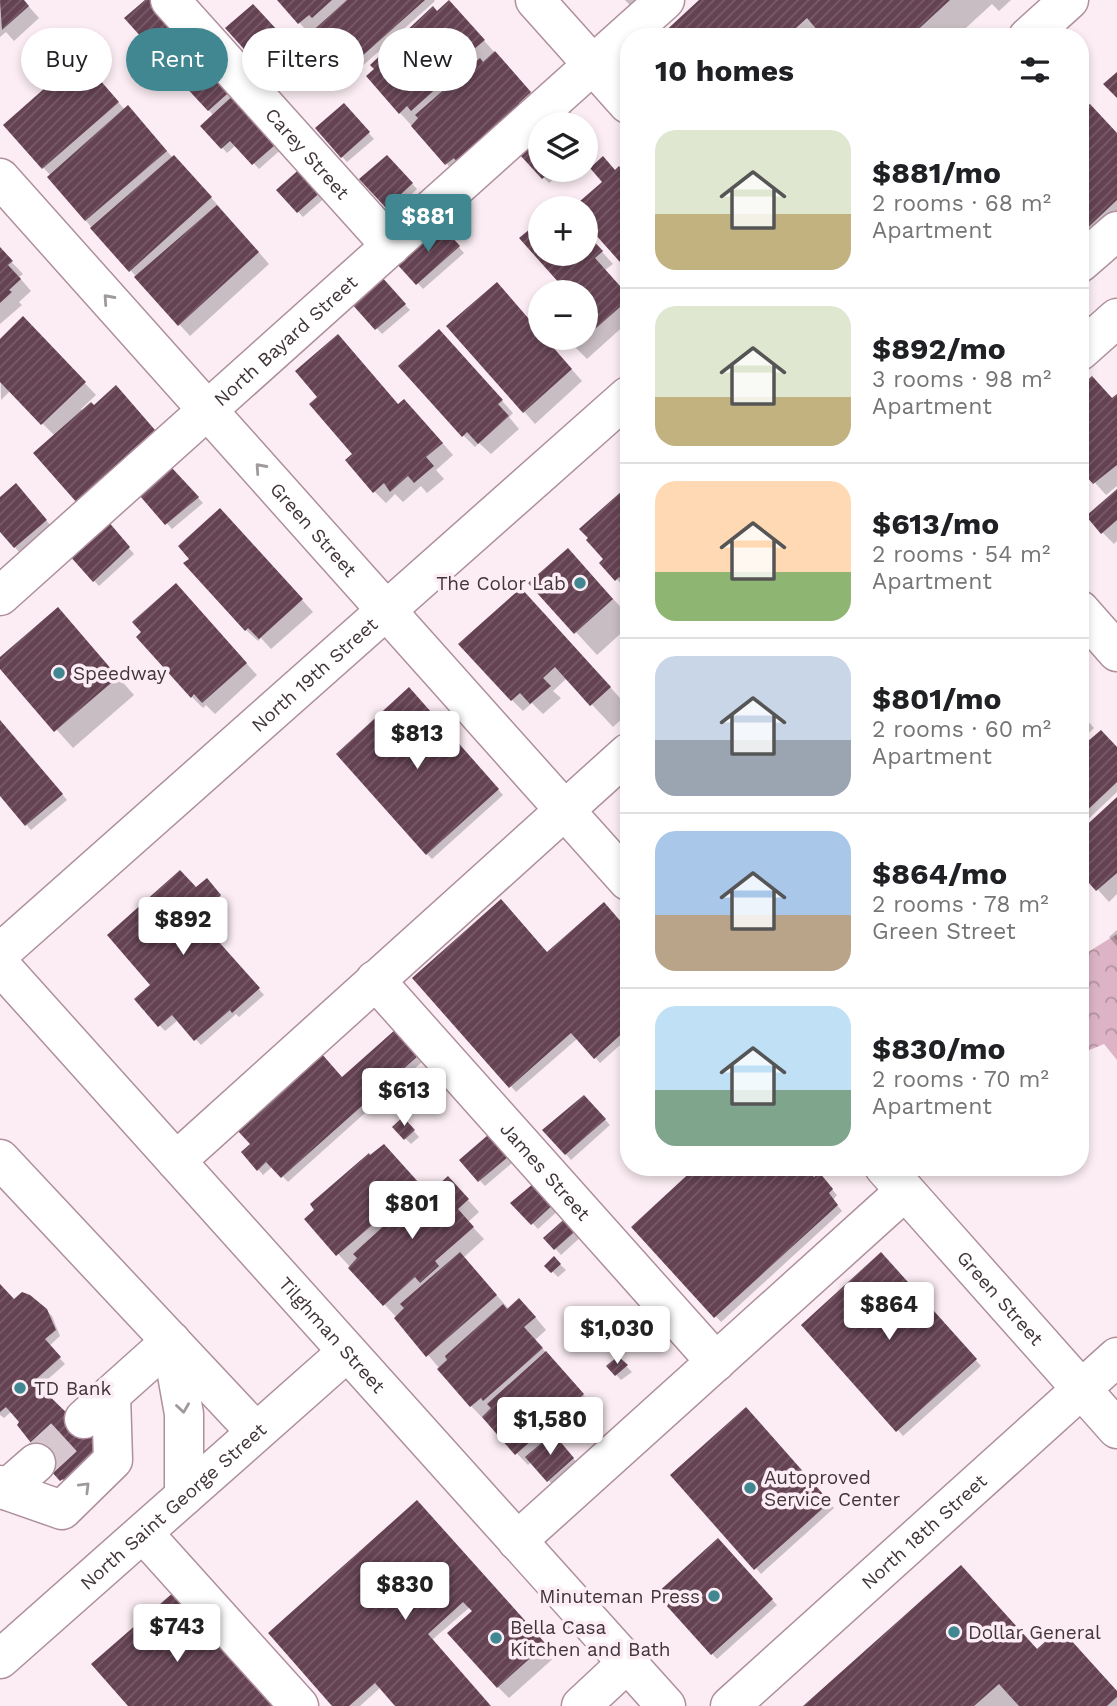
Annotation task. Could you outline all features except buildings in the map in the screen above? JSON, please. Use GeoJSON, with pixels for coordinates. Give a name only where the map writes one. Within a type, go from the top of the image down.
{"type":"FeatureCollection","features":[{"type":"Feature","properties":{"kind":"street","name":"Carey Street"},"geometry":{"type":"LineString","coordinates":[[170,0],[391,246]]}},
{"type":"Feature","properties":{"kind":"street"},"geometry":{"type":"LineString","coordinates":[[536,0],[620,95]]}},
{"type":"Feature","properties":{"kind":"street","name":"North Bayard Street"},"geometry":{"type":"LineString","coordinates":[[634,28],[665,0]]}},
{"type":"Feature","properties":{"kind":"street"},"geometry":{"type":"LineString","coordinates":[[1038,28],[1069,0]]}},
{"type":"Feature","properties":{"kind":"street","name":"North Bayard Street"},"geometry":{"type":"LineString","coordinates":[[5,582],[207,409],[620,41]]}},
{"type":"Feature","properties":{"kind":"street","name":"Green Street"},"geometry":{"type":"LineString","coordinates":[[0,178],[620,872]]}},
{"type":"Feature","properties":{"kind":"street"},"geometry":{"type":"LineString","coordinates":[[1089,255],[1117,231]]}},
{"type":"Feature","properties":{"kind":"street"},"geometry":{"type":"LineString","coordinates":[[1089,343],[1117,318]]}},
{"type":"Feature","properties":{"kind":"street","name":"North 19th Street"},"geometry":{"type":"LineString","coordinates":[[0,953],[620,403]]}},
{"type":"Feature","properties":{"kind":"street"},"geometry":{"type":"LineString","coordinates":[[1089,620],[1117,652]]}},
{"type":"Feature","properties":{"kind":"street"},"geometry":{"type":"LineString","coordinates":[[176,1161],[620,760]]}},
{"type":"Feature","properties":{"kind":"street","name":"Tilghman Street"},"geometry":{"type":"LineString","coordinates":[[0,965],[666,1706]]}},
{"type":"Feature","properties":{"kind":"street","name":"James Street"},"geometry":{"type":"LineString","coordinates":[[375,980],[716,1362]]}},
{"type":"Feature","properties":{"kind":"street"},"geometry":{"type":"LineString","coordinates":[[0,1159],[256,1432]]}},
{"type":"Feature","properties":{"kind":"street"},"geometry":{"type":"LineString","coordinates":[[517,1541],[716,1362],[894,1179]]}},
{"type":"Feature","properties":{"kind":"street","name":"Green Street"},"geometry":{"type":"LineString","coordinates":[[894,1179],[1117,1429]]}},
{"type":"Feature","properties":{"kind":"street"},"geometry":{"type":"LineString","coordinates":[[2,1488],[62,1510],[113,1460],[98,1407],[171,1341]]}},
{"type":"Feature","properties":{"kind":"street"},"geometry":{"type":"LineString","coordinates":[[171,1341],[184,1414],[184,1496]]}},
{"type":"Feature","properties":{"kind":"street","name":"North Saint George Street"},"geometry":{"type":"LineString","coordinates":[[0,1660],[347,1352]]}},
{"type":"Feature","properties":{"kind":"street","name":"North 18th Street"},"geometry":{"type":"LineString","coordinates":[[730,1706],[1117,1357]]}},
{"type":"Feature","properties":{"kind":"street"},"geometry":{"type":"LineString","coordinates":[[2,1488],[36,1463]]}},
{"type":"Feature","properties":{"kind":"street"},"geometry":{"type":"LineString","coordinates":[[143,1533],[299,1706]]}},
{"type":"Feature","properties":{"kind":"street"},"geometry":{"type":"LineString","coordinates":[[581,1706],[627,1663]]}},
{"type":"Feature","properties":{"kind":"green space"},"geometry":{"type":"Polygon","coordinates":[[[1117,934],[1117,1060],[1104,1044],[1089,1050],[1089,951],[1117,934]]]}},
{"type":"Feature","properties":{"kind":"tunnel"},"geometry":{"type":"LineString","coordinates":[[36,1463],[84,1419]]}},
{"type":"Feature","properties":{"kind":"place","name":"The Color Lab"},"geometry":{"type":"Point","coordinates":[580,583]}},
{"type":"Feature","properties":{"kind":"place","name":"Speedway"},"geometry":{"type":"Point","coordinates":[59,673]}},
{"type":"Feature","properties":{"kind":"place","name":"TD Bank"},"geometry":{"type":"Point","coordinates":[20,1388]}},
{"type":"Feature","properties":{"kind":"place","name":"Autoproved Service Center"},"geometry":{"type":"Point","coordinates":[750,1488]}},
{"type":"Feature","properties":{"kind":"place","name":"Minuteman Press"},"geometry":{"type":"Point","coordinates":[714,1596]}},
{"type":"Feature","properties":{"kind":"place","name":"Dollar General"},"geometry":{"type":"Point","coordinates":[954,1632]}},
{"type":"Feature","properties":{"kind":"place","name":"Bella Casa Kitchen and Bath"},"geometry":{"type":"Point","coordinates":[496,1638]}}]}
